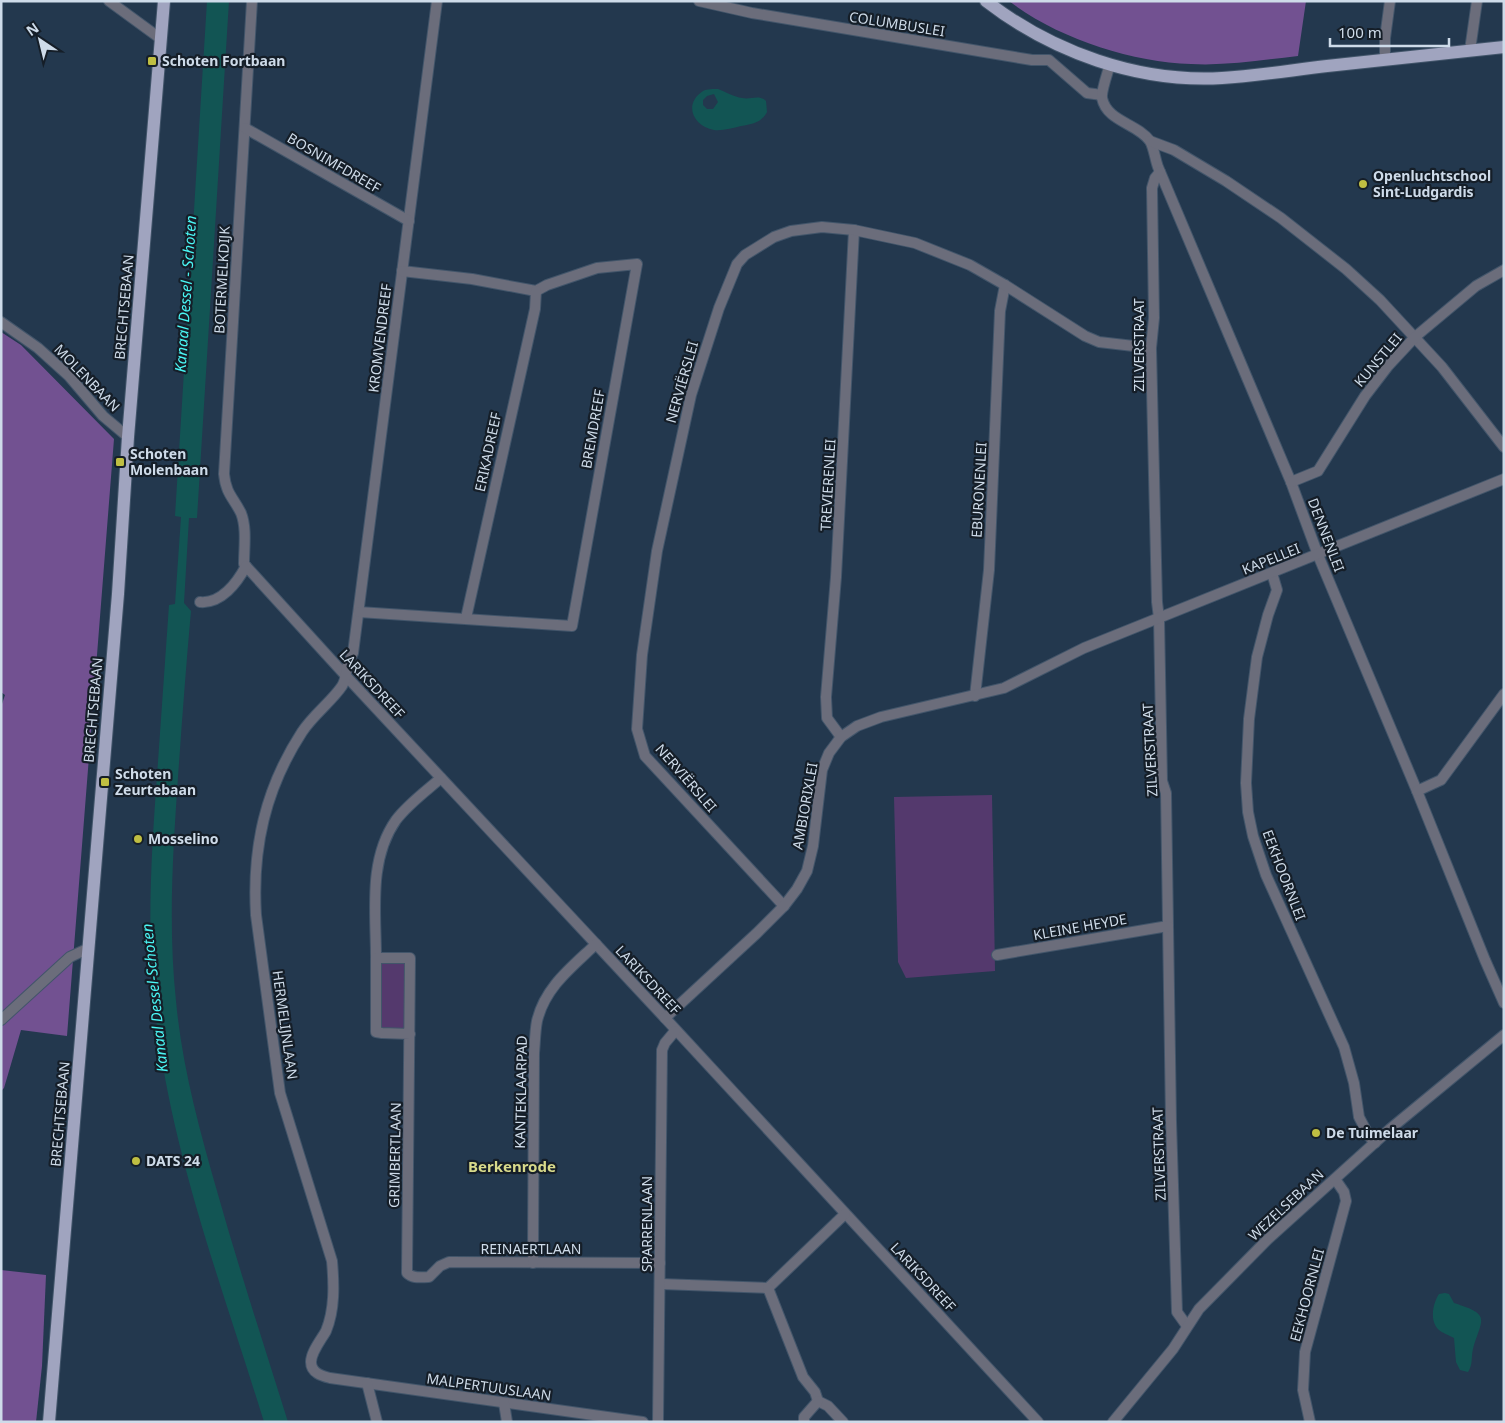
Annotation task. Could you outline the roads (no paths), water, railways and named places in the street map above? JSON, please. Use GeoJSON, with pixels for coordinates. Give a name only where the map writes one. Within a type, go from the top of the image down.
{"type":"FeatureCollection","features":[{"type":"Feature","properties":{"kind":"main road","name":"BRECHTSEBAAN"},"geometry":{"type":"LineString","coordinates":[[49,1422],[118,594],[128,437],[164,1]]}},
{"type":"Feature","properties":{"kind":"main road"},"geometry":{"type":"LineString","coordinates":[[986,1],[1011,19],[1053,43],[1110,64],[1134,71],[1166,76],[1221,78],[1504,46]]}},
{"type":"Feature","properties":{"kind":"street"},"geometry":{"type":"LineString","coordinates":[[109,1],[161,38]]}},
{"type":"Feature","properties":{"kind":"street","name":"BOTERMELKDIJK"},"geometry":{"type":"LineString","coordinates":[[246,566],[244,564],[244,528],[241,513],[225,487],[224,474],[252,1]]}},
{"type":"Feature","properties":{"kind":"street","name":"KROMVENDREEF"},"geometry":{"type":"LineString","coordinates":[[346,676],[347,665],[354,653],[437,1]]}},
{"type":"Feature","properties":{"kind":"street","name":"COLUMBUSLEI"},"geometry":{"type":"LineString","coordinates":[[699,1],[752,13],[1032,60],[1049,60],[1088,93],[1102,95]]}},
{"type":"Feature","properties":{"kind":"street"},"geometry":{"type":"LineString","coordinates":[[1385,60],[1385,38],[1390,1]]}},
{"type":"Feature","properties":{"kind":"street"},"geometry":{"type":"LineString","coordinates":[[1470,50],[1477,1]]}},
{"type":"Feature","properties":{"kind":"street"},"geometry":{"type":"LineString","coordinates":[[1110,64],[1102,95],[1106,106],[1113,115],[1123,123],[1139,130],[1150,142],[1174,150],[1281,218],[1346,269],[1380,300],[1442,366],[1504,447]]}},
{"type":"Feature","properties":{"kind":"street","name":"BOSNIMFDREEF"},"geometry":{"type":"LineString","coordinates":[[245,128],[409,221]]}},
{"type":"Feature","properties":{"kind":"street","name":"DENNENLEI"},"geometry":{"type":"LineString","coordinates":[[1150,142],[1160,172],[1290,482],[1318,555],[1417,791],[1484,960],[1504,1003]]}},
{"type":"Feature","properties":{"kind":"street","name":"ZILVERSTRAAT"},"geometry":{"type":"LineString","coordinates":[[1160,172],[1155,178],[1152,188],[1154,318],[1152,348],[1157,602],[1159,618],[1162,781],[1166,793],[1177,1312],[1186,1326]]}},
{"type":"Feature","properties":{"kind":"street","name":"NERVIËRSLEI"},"geometry":{"type":"LineString","coordinates":[[784,906],[645,756],[637,729],[642,655],[657,551],[691,395],[719,308],[737,264],[745,255],[774,237],[791,231],[822,227],[854,230],[915,242],[970,265],[1092,339],[1099,342],[1152,348]]}},
{"type":"Feature","properties":{"kind":"street","name":"TREVIERENLEI"},"geometry":{"type":"LineString","coordinates":[[841,737],[827,718],[826,697],[837,567],[854,230]]}},
{"type":"Feature","properties":{"kind":"street","name":"BREMDREEF"},"geometry":{"type":"LineString","coordinates":[[359,612],[572,626],[637,264],[596,268],[547,285],[536,291]]}},
{"type":"Feature","properties":{"kind":"street","name":"KUNSTLEI"},"geometry":{"type":"LineString","coordinates":[[1290,482],[1318,471],[1365,396],[1388,366],[1415,337],[1476,286],[1504,270]]}},
{"type":"Feature","properties":{"kind":"street"},"geometry":{"type":"LineString","coordinates":[[402,271],[472,279],[536,291]]}},
{"type":"Feature","properties":{"kind":"street","name":"EBURONENLEI"},"geometry":{"type":"LineString","coordinates":[[974,696],[989,570],[1000,311],[1005,285]]}},
{"type":"Feature","properties":{"kind":"street","name":"ERIKADREEF"},"geometry":{"type":"LineString","coordinates":[[466,618],[535,308],[536,291]]}},
{"type":"Feature","properties":{"kind":"street","name":"MOLENBAAN"},"geometry":{"type":"LineString","coordinates":[[1,322],[38,348],[69,376],[103,416],[128,437]]}},
{"type":"Feature","properties":{"kind":"street","name":"KAPELLEI"},"geometry":{"type":"LineString","coordinates":[[1159,618],[1504,479]]}},
{"type":"Feature","properties":{"kind":"street"},"geometry":{"type":"LineString","coordinates":[[200,602],[208,603],[224,594],[238,580],[246,566]]}},
{"type":"Feature","properties":{"kind":"street","name":"LARIKSDREEF"},"geometry":{"type":"LineString","coordinates":[[246,566],[440,778],[665,1018],[1038,1422]]}},
{"type":"Feature","properties":{"kind":"street","name":"EEKHOORNLEI"},"geometry":{"type":"LineString","coordinates":[[1272,573],[1277,590],[1268,614],[1257,657],[1249,719],[1246,783],[1248,812],[1253,836],[1266,874],[1344,1047],[1354,1083],[1359,1117],[1375,1143]]}},
{"type":"Feature","properties":{"kind":"street","name":"AMBIORIXLEI"},"geometry":{"type":"LineString","coordinates":[[665,1018],[757,933],[798,889],[806,871],[813,846],[822,770],[829,753],[841,737],[863,722],[1004,688],[1084,648],[1159,618]]}},
{"type":"Feature","properties":{"kind":"street","name":"HERMELIJNLAAN"},"geometry":{"type":"LineString","coordinates":[[330,1378],[320,1376],[315,1372],[311,1362],[313,1354],[327,1329],[333,1305],[334,1282],[332,1261],[280,1093],[256,914],[255,890],[260,833],[266,807],[275,783],[303,731],[343,685],[346,676]]}},
{"type":"Feature","properties":{"kind":"street"},"geometry":{"type":"LineString","coordinates":[[1417,791],[1441,780],[1504,694]]}},
{"type":"Feature","properties":{"kind":"street"},"geometry":{"type":"LineString","coordinates":[[410,1034],[382,1034],[376,1032],[374,1012],[376,879],[383,845],[397,819],[440,778]]}},
{"type":"Feature","properties":{"kind":"street","name":"KLEINE HEYDE"},"geometry":{"type":"LineString","coordinates":[[997,955],[1168,926]]}},
{"type":"Feature","properties":{"kind":"street","name":"KANTEKLAARPAD"},"geometry":{"type":"LineString","coordinates":[[533,1263],[534,1053],[537,1022],[543,1004],[558,980],[596,944]]}},
{"type":"Feature","properties":{"kind":"street"},"geometry":{"type":"LineString","coordinates":[[1,1020],[70,957],[89,948]]}},
{"type":"Feature","properties":{"kind":"street","name":"GRIMBERTLAAN"},"geometry":{"type":"LineString","coordinates":[[376,958],[410,958],[407,1273],[409,1275]]}},
{"type":"Feature","properties":{"kind":"street","name":"SPARRENLAAN"},"geometry":{"type":"LineString","coordinates":[[658,1422],[661,1284],[662,1050],[675,1030]]}},
{"type":"Feature","properties":{"kind":"street","name":"WEZELSEBAAN"},"geometry":{"type":"LineString","coordinates":[[1113,1422],[1172,1349],[1199,1309],[1268,1239],[1375,1143],[1504,1035]]}},
{"type":"Feature","properties":{"kind":"street","name":"EEKHOORNLEI"},"geometry":{"type":"LineString","coordinates":[[1310,1422],[1302,1390],[1305,1352],[1346,1200],[1344,1192],[1335,1179]]}},
{"type":"Feature","properties":{"kind":"street"},"geometry":{"type":"LineString","coordinates":[[661,1284],[768,1288],[845,1214]]}},
{"type":"Feature","properties":{"kind":"street","name":"REINAERTLAAN"},"geometry":{"type":"LineString","coordinates":[[409,1275],[412,1277],[429,1277],[440,1266],[449,1262],[660,1263]]}},
{"type":"Feature","properties":{"kind":"street"},"geometry":{"type":"LineString","coordinates":[[768,1288],[803,1377],[815,1392],[818,1401],[828,1406],[843,1422]]}},
{"type":"Feature","properties":{"kind":"street","name":"MALPERTUUSLAAN"},"geometry":{"type":"LineString","coordinates":[[330,1378],[643,1422]]}},
{"type":"Feature","properties":{"kind":"street"},"geometry":{"type":"LineString","coordinates":[[367,1383],[377,1422]]}},
{"type":"Feature","properties":{"kind":"street"},"geometry":{"type":"LineString","coordinates":[[804,1422],[804,1418],[818,1401]]}},
{"type":"Feature","properties":{"kind":"street"},"geometry":{"type":"LineString","coordinates":[[504,1403],[507,1422]]}},
{"type":"Feature","properties":{"kind":"water","name":"Kanaal Dessel-Schoten"},"geometry":{"type":"Polygon","coordinates":[[[207,1],[229,1],[197,518],[189,518],[184,603],[191,611],[173,861],[172,945],[182,1049],[198,1120],[234,1249],[288,1422],[264,1422],[211,1257],[180,1146],[167,1090],[152,976],[151,876],[169,605],[175,604],[181,517],[175,516],[207,1]]]}},
{"type":"Feature","properties":{"kind":"water"},"geometry":{"type":"Polygon","coordinates":[[[718,89],[733,96],[763,99],[766,101],[767,112],[762,119],[752,124],[721,130],[707,128],[693,114],[693,102],[703,91],[718,89]],[[714,94],[707,96],[703,100],[703,105],[707,109],[713,109],[718,102],[714,94]]]}},
{"type":"Feature","properties":{"kind":"water"},"geometry":{"type":"Polygon","coordinates":[[[1439,1294],[1449,1294],[1454,1303],[1474,1311],[1481,1319],[1473,1349],[1471,1367],[1468,1372],[1460,1370],[1456,1362],[1454,1338],[1440,1331],[1434,1322],[1435,1302],[1439,1294]]]}},
{"type":"Feature","properties":{"kind":"place","name":"Schoten Fortbaan"},"geometry":{"type":"Point","coordinates":[152,61]}},
{"type":"Feature","properties":{"kind":"place","name":"Openluchtschool Sint-Ludgardis"},"geometry":{"type":"Point","coordinates":[1363,184]}},
{"type":"Feature","properties":{"kind":"place","name":"Schoten Molenbaan"},"geometry":{"type":"Point","coordinates":[120,462]}},
{"type":"Feature","properties":{"kind":"place","name":"Schoten Zeurtebaan"},"geometry":{"type":"Point","coordinates":[105,782]}},
{"type":"Feature","properties":{"kind":"place","name":"Mosselino"},"geometry":{"type":"Point","coordinates":[138,839]}},
{"type":"Feature","properties":{"kind":"place","name":"De Tuimelaar"},"geometry":{"type":"Point","coordinates":[1316,1133]}},
{"type":"Feature","properties":{"kind":"place","name":"DATS 24"},"geometry":{"type":"Point","coordinates":[136,1161]}},
{"type":"Feature","properties":{"kind":"district","name":"Berkenrode"},"geometry":{"type":"Point","coordinates":[512,1167]}},
{"type":"Feature","properties":{"kind":"water label","name":"Kanaal Dessel - Schoten"},"geometry":{"type":"Point","coordinates":[186,294]}}]}
